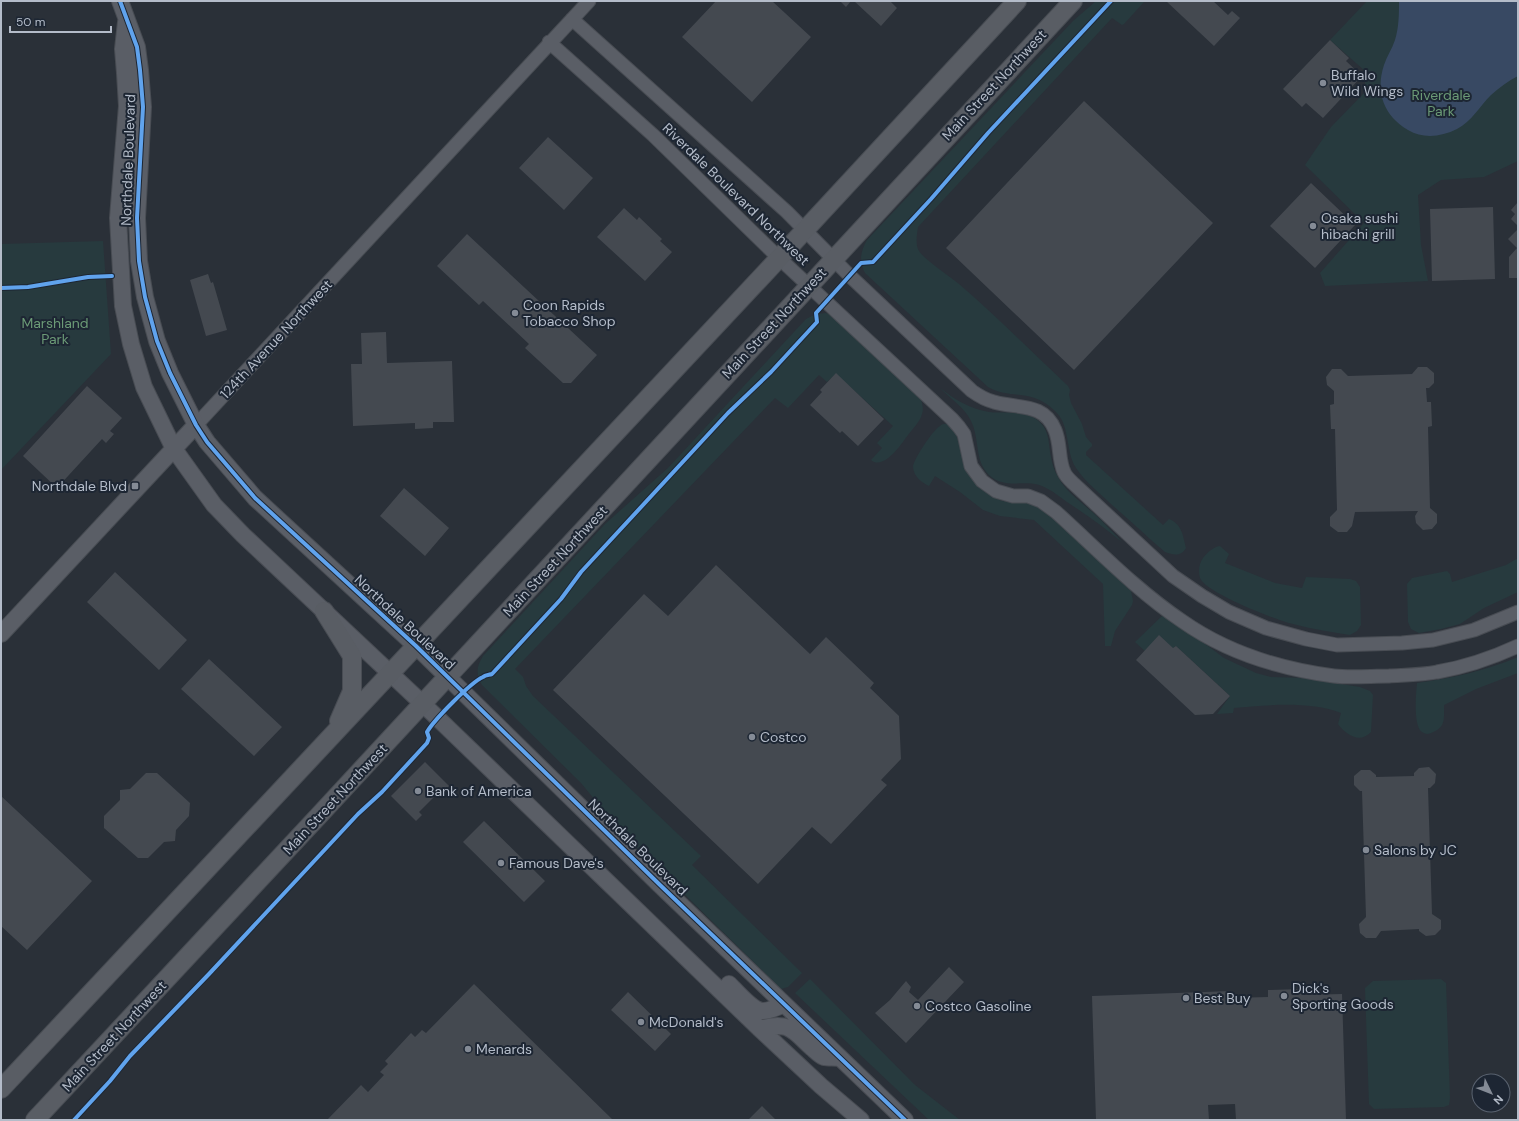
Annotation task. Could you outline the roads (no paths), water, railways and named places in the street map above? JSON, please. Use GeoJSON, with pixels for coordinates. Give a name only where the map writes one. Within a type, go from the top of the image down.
{"type":"FeatureCollection","features":[{"type":"Feature","properties":{"kind":"main road"},"geometry":{"type":"LineString","coordinates":[[1,1090],[779,258],[803,230],[1017,1]]}},
{"type":"Feature","properties":{"kind":"main road","name":"Main Street Northwest"},"geometry":{"type":"LineString","coordinates":[[35,1120],[423,704],[1073,1]]}},
{"type":"Feature","properties":{"kind":"main road"},"geometry":{"type":"LineString","coordinates":[[324,611],[352,656],[352,691],[333,734]]}},
{"type":"Feature","properties":{"kind":"street"},"geometry":{"type":"LineString","coordinates":[[120,1],[127,21]]}},
{"type":"Feature","properties":{"kind":"street"},"geometry":{"type":"LineString","coordinates":[[572,19],[589,1]]}},
{"type":"Feature","properties":{"kind":"street","name":"124th Avenue Northwest"},"geometry":{"type":"LineString","coordinates":[[1,634],[174,449],[549,42],[572,19]]}},
{"type":"Feature","properties":{"kind":"street","name":"Riverdale Boulevard Northwest"},"geometry":{"type":"LineString","coordinates":[[572,19],[781,207],[833,259],[972,391],[982,398],[995,402],[1029,407],[1045,415],[1055,429],[1064,473],[1172,576],[1202,596],[1229,612],[1266,628],[1300,637],[1337,644],[1402,643],[1433,640],[1474,630],[1518,612]]}},
{"type":"Feature","properties":{"kind":"street","name":"Northdale Boulevard"},"geometry":{"type":"LineString","coordinates":[[127,21],[137,47],[143,108],[137,218],[139,261],[145,297],[159,347],[170,373],[196,425],[207,442],[254,498],[416,646],[905,1120]]}},
{"type":"Feature","properties":{"kind":"street","name":"Northdale Boulevard"},"geometry":{"type":"LineString","coordinates":[[127,21],[123,49],[127,106],[118,218],[123,306],[131,344],[144,387],[174,449],[214,505],[243,535],[423,704],[760,1029],[821,1086],[862,1120]]}},
{"type":"Feature","properties":{"kind":"street","name":"Riverdale Boulevard Northwest"},"geometry":{"type":"LineString","coordinates":[[549,42],[653,135],[779,258],[959,427],[964,434],[971,466],[982,481],[996,491],[1013,496],[1028,496],[1042,501],[1062,517],[1152,598],[1182,622],[1211,639],[1255,658],[1297,670],[1336,676],[1397,676],[1437,672],[1486,660],[1518,646]]}},
{"type":"Feature","properties":{"kind":"street"},"geometry":{"type":"LineString","coordinates":[[691,962],[704,963],[707,965],[756,1009],[768,1011],[784,1004]]}},
{"type":"Feature","properties":{"kind":"street"},"geometry":{"type":"LineString","coordinates":[[760,1029],[779,1025],[787,1026],[817,1053],[824,1057],[840,1058]]}},
{"type":"Feature","properties":{"kind":"water"},"geometry":{"type":"Polygon","coordinates":[[[1399,1],[1518,1],[1518,76],[1491,95],[1471,118],[1462,126],[1451,132],[1432,136],[1414,133],[1400,124],[1387,110],[1381,94],[1381,75],[1396,35],[1399,1]]]}},
{"type":"Feature","properties":{"kind":"place","name":"Buffalo Wild Wings"},"geometry":{"type":"Point","coordinates":[1323,83]}},
{"type":"Feature","properties":{"kind":"place","name":"Osaka sushi hibachi grill"},"geometry":{"type":"Point","coordinates":[1313,226]}},
{"type":"Feature","properties":{"kind":"place","name":"Coon Rapids Tobacco Shop"},"geometry":{"type":"Point","coordinates":[515,313]}},
{"type":"Feature","properties":{"kind":"place","name":"Northdale Blvd"},"geometry":{"type":"Point","coordinates":[135,486]}},
{"type":"Feature","properties":{"kind":"place","name":"Costco"},"geometry":{"type":"Point","coordinates":[752,737]}},
{"type":"Feature","properties":{"kind":"place","name":"Bank of America"},"geometry":{"type":"Point","coordinates":[418,791]}},
{"type":"Feature","properties":{"kind":"place","name":"Salons by JC"},"geometry":{"type":"Point","coordinates":[1366,850]}},
{"type":"Feature","properties":{"kind":"place","name":"Famous Dave's"},"geometry":{"type":"Point","coordinates":[501,863]}},
{"type":"Feature","properties":{"kind":"place","name":"Dick's Sporting Goods"},"geometry":{"type":"Point","coordinates":[1284,996]}},
{"type":"Feature","properties":{"kind":"place","name":"Best Buy"},"geometry":{"type":"Point","coordinates":[1186,998]}},
{"type":"Feature","properties":{"kind":"place","name":"Costco Gasoline"},"geometry":{"type":"Point","coordinates":[917,1006]}},
{"type":"Feature","properties":{"kind":"place","name":"McDonald's"},"geometry":{"type":"Point","coordinates":[641,1022]}},
{"type":"Feature","properties":{"kind":"place","name":"Menards"},"geometry":{"type":"Point","coordinates":[468,1049]}},
{"type":"Feature","properties":{"kind":"park label","name":"Riverdale Park"},"geometry":{"type":"Point","coordinates":[1441,104]}},
{"type":"Feature","properties":{"kind":"park label","name":"Marshland Park"},"geometry":{"type":"Point","coordinates":[55,332]}}]}
